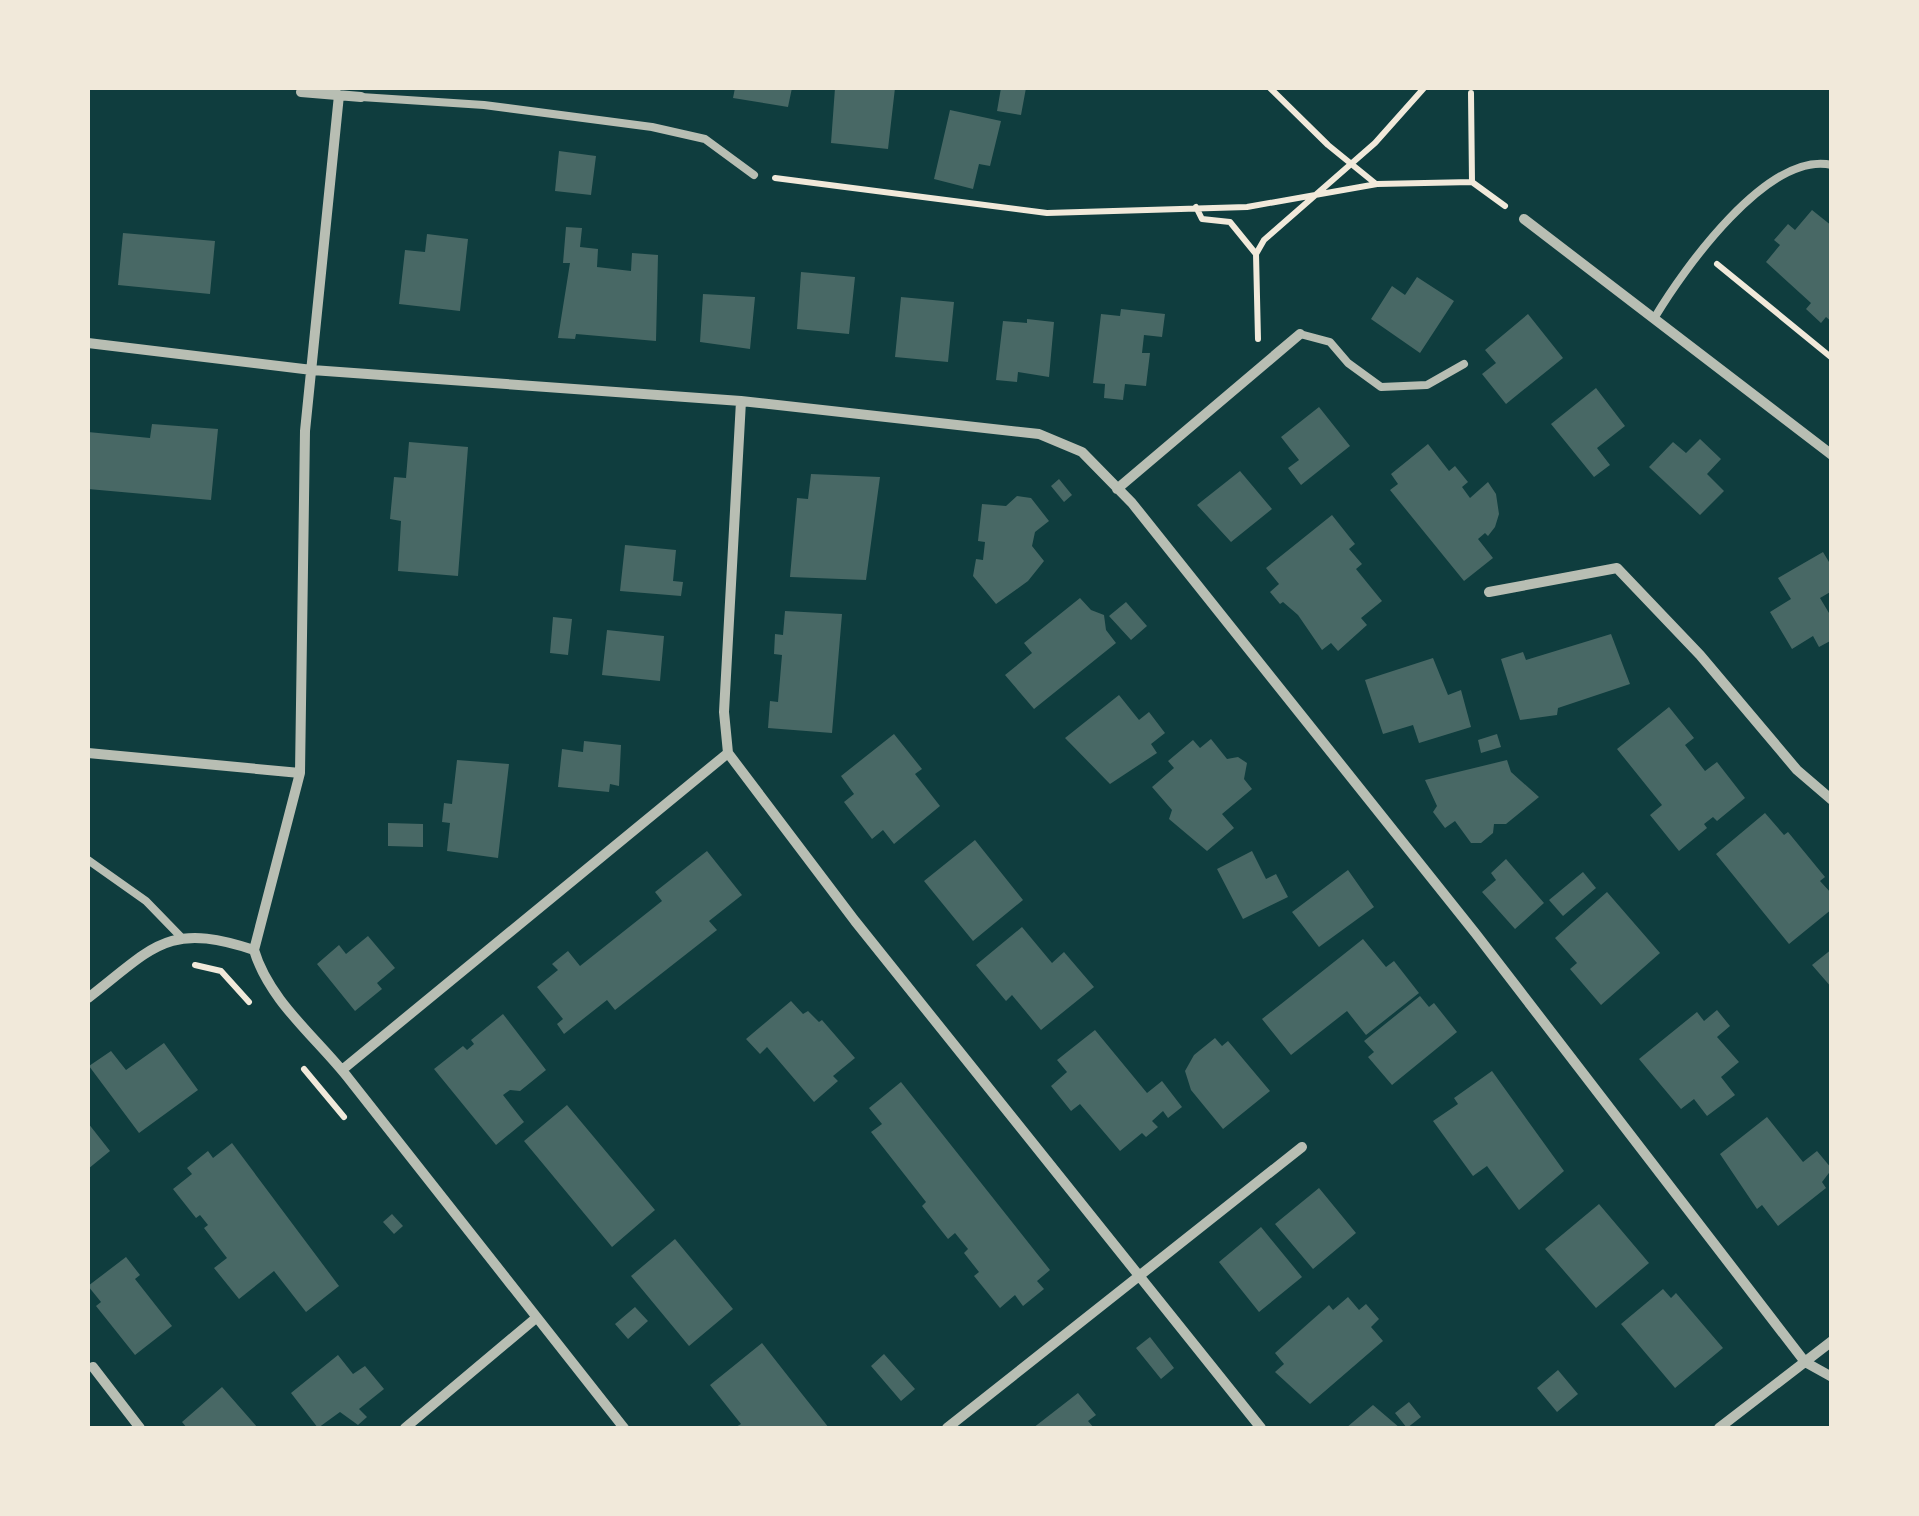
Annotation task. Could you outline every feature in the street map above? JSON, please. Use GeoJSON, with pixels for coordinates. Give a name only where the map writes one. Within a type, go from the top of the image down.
{"type":"FeatureCollection","features":[{"type":"Feature","properties":{"kind":"street"},"geometry":{"type":"LineString","coordinates":[[301,92],[360,97]]}},
{"type":"Feature","properties":{"kind":"street"},"geometry":{"type":"LineString","coordinates":[[339,95],[312,370],[302,535],[300,773],[254,950],[260,969],[279,998],[342,1070],[624,1428]]}},
{"type":"Feature","properties":{"kind":"street"},"geometry":{"type":"LineString","coordinates":[[1524,219],[1832,455]]}},
{"type":"Feature","properties":{"kind":"street"},"geometry":{"type":"LineString","coordinates":[[1117,489],[1300,334]]}},
{"type":"Feature","properties":{"kind":"street"},"geometry":{"type":"LineString","coordinates":[[88,343],[312,370],[740,401],[1040,434],[1082,452],[1117,489],[1476,934],[1805,1362],[1832,1377]]}},
{"type":"Feature","properties":{"kind":"street"},"geometry":{"type":"LineString","coordinates":[[740,401],[724,712],[728,754],[855,921],[1262,1428]]}},
{"type":"Feature","properties":{"kind":"street"},"geometry":{"type":"LineString","coordinates":[[1489,592],[1618,568],[1700,656],[1796,770],[1832,800]]}},
{"type":"Feature","properties":{"kind":"street"},"geometry":{"type":"LineString","coordinates":[[88,753],[300,773]]}},
{"type":"Feature","properties":{"kind":"street"},"geometry":{"type":"LineString","coordinates":[[342,1070],[728,754]]}},
{"type":"Feature","properties":{"kind":"street"},"geometry":{"type":"LineString","coordinates":[[88,998],[156,946],[180,936],[218,938],[254,950]]}},
{"type":"Feature","properties":{"kind":"street"},"geometry":{"type":"LineString","coordinates":[[947,1428],[1302,1146]]}},
{"type":"Feature","properties":{"kind":"street"},"geometry":{"type":"LineString","coordinates":[[405,1428],[536,1318]]}},
{"type":"Feature","properties":{"kind":"street"},"geometry":{"type":"LineString","coordinates":[[1719,1428],[1832,1341]]}},
{"type":"Feature","properties":{"kind":"street"},"geometry":{"type":"LineString","coordinates":[[93,1367],[140,1428]]}},
{"type":"Feature","properties":{"kind":"lane"},"geometry":{"type":"LineString","coordinates":[[360,97],[484,106],[652,127],[705,139],[754,175]]}},
{"type":"Feature","properties":{"kind":"lane"},"geometry":{"type":"LineString","coordinates":[[1655,317],[1701,251],[1772,179],[1822,162],[1832,164]]}},
{"type":"Feature","properties":{"kind":"lane"},"geometry":{"type":"LineString","coordinates":[[1300,334],[1330,342],[1348,363],[1380,387],[1426,386],[1464,364]]}},
{"type":"Feature","properties":{"kind":"lane"},"geometry":{"type":"LineString","coordinates":[[88,860],[146,901],[180,936]]}},
{"type":"Feature","properties":{"kind":"path"},"geometry":{"type":"LineString","coordinates":[[1270,88],[1377,184]]}},
{"type":"Feature","properties":{"kind":"path"},"geometry":{"type":"LineString","coordinates":[[1258,370],[1256,254],[1264,240],[1351,164],[1424,88]]}},
{"type":"Feature","properties":{"kind":"path"},"geometry":{"type":"LineString","coordinates":[[1471,93],[1472,182]]}},
{"type":"Feature","properties":{"kind":"path"},"geometry":{"type":"LineString","coordinates":[[754,175],[1047,213],[1246,206],[1377,184],[1472,182],[1524,219]]}},
{"type":"Feature","properties":{"kind":"path"},"geometry":{"type":"LineString","coordinates":[[1196,207],[1202,218],[1230,222],[1256,254]]}},
{"type":"Feature","properties":{"kind":"path"},"geometry":{"type":"LineString","coordinates":[[1701,251],[1832,358]]}},
{"type":"Feature","properties":{"kind":"path"},"geometry":{"type":"LineString","coordinates":[[178,964],[221,971],[250,1004]]}},
{"type":"Feature","properties":{"kind":"path"},"geometry":{"type":"LineString","coordinates":[[300,1063],[348,1123]]}},
{"type":"Feature","properties":{"kind":"building"},"geometry":{"type":"Polygon","coordinates":[[[735,88],[792,88],[788,107],[733,98],[735,88]]]}},
{"type":"Feature","properties":{"kind":"building"},"geometry":{"type":"Polygon","coordinates":[[[835,88],[895,88],[888,149],[831,143],[835,88]]]}},
{"type":"Feature","properties":{"kind":"building"},"geometry":{"type":"Polygon","coordinates":[[[1001,88],[1026,88],[1021,115],[997,111],[1001,88]]]}},
{"type":"Feature","properties":{"kind":"building"},"geometry":{"type":"Polygon","coordinates":[[[950,110],[1001,121],[990,166],[979,164],[973,189],[934,179],[950,110]]]}},
{"type":"Feature","properties":{"kind":"building"},"geometry":{"type":"Polygon","coordinates":[[[559,151],[596,156],[591,195],[555,191],[559,151]]]}},
{"type":"Feature","properties":{"kind":"building"},"geometry":{"type":"Polygon","coordinates":[[[1812,210],[1832,226],[1832,322],[1826,317],[1821,323],[1806,309],[1811,303],[1766,262],[1780,245],[1774,240],[1788,224],[1795,230],[1812,210]]]}},
{"type":"Feature","properties":{"kind":"building"},"geometry":{"type":"Polygon","coordinates":[[[566,227],[582,228],[580,247],[598,249],[597,267],[631,271],[632,253],[658,255],[656,341],[576,334],[575,339],[558,338],[570,263],[563,263],[566,227]]]}},
{"type":"Feature","properties":{"kind":"building"},"geometry":{"type":"Polygon","coordinates":[[[123,233],[215,241],[210,294],[118,285],[123,233]]]}},
{"type":"Feature","properties":{"kind":"building"},"geometry":{"type":"Polygon","coordinates":[[[427,234],[468,239],[460,311],[399,304],[405,250],[425,252],[427,234]]]}},
{"type":"Feature","properties":{"kind":"building"},"geometry":{"type":"Polygon","coordinates":[[[801,272],[855,277],[849,334],[797,329],[801,272]]]}},
{"type":"Feature","properties":{"kind":"building"},"geometry":{"type":"Polygon","coordinates":[[[1417,277],[1454,301],[1420,353],[1371,319],[1392,286],[1405,295],[1417,277]]]}},
{"type":"Feature","properties":{"kind":"building"},"geometry":{"type":"Polygon","coordinates":[[[703,294],[755,297],[750,349],[700,342],[703,294]]]}},
{"type":"Feature","properties":{"kind":"building"},"geometry":{"type":"Polygon","coordinates":[[[901,297],[954,302],[948,362],[895,357],[901,297]]]}},
{"type":"Feature","properties":{"kind":"building"},"geometry":{"type":"Polygon","coordinates":[[[1121,309],[1165,314],[1162,337],[1144,335],[1142,353],[1150,353],[1146,386],[1125,384],[1123,400],[1104,398],[1105,384],[1093,383],[1101,314],[1120,316],[1121,309]]]}},
{"type":"Feature","properties":{"kind":"building"},"geometry":{"type":"Polygon","coordinates":[[[1528,314],[1563,358],[1506,404],[1482,374],[1496,363],[1485,350],[1528,314]]]}},
{"type":"Feature","properties":{"kind":"building"},"geometry":{"type":"Polygon","coordinates":[[[1027,319],[1054,322],[1049,377],[1018,372],[1017,382],[996,380],[1003,321],[1027,323],[1027,319]]]}},
{"type":"Feature","properties":{"kind":"building"},"geometry":{"type":"Polygon","coordinates":[[[1596,388],[1625,426],[1597,448],[1610,465],[1594,477],[1551,424],[1596,388]]]}},
{"type":"Feature","properties":{"kind":"building"},"geometry":{"type":"Polygon","coordinates":[[[1319,407],[1350,446],[1301,485],[1288,468],[1299,460],[1281,437],[1319,407]]]}},
{"type":"Feature","properties":{"kind":"building"},"geometry":{"type":"Polygon","coordinates":[[[152,424],[218,429],[211,500],[88,489],[88,432],[150,438],[152,424]]]}},
{"type":"Feature","properties":{"kind":"building"},"geometry":{"type":"Polygon","coordinates":[[[1700,439],[1721,459],[1707,474],[1724,491],[1700,515],[1649,467],[1673,442],[1686,453],[1700,439]]]}},
{"type":"Feature","properties":{"kind":"building"},"geometry":{"type":"Polygon","coordinates":[[[409,442],[468,447],[458,576],[398,571],[401,521],[390,519],[394,477],[406,478],[409,442]]]}},
{"type":"Feature","properties":{"kind":"building"},"geometry":{"type":"Polygon","coordinates":[[[1428,444],[1449,471],[1455,466],[1468,482],[1462,487],[1470,498],[1488,482],[1496,494],[1499,514],[1495,527],[1488,536],[1485,533],[1478,539],[1493,558],[1464,581],[1390,490],[1398,484],[1391,474],[1428,444]]]}},
{"type":"Feature","properties":{"kind":"building"},"geometry":{"type":"Polygon","coordinates":[[[1240,471],[1272,509],[1231,542],[1197,505],[1240,471]]]}},
{"type":"Feature","properties":{"kind":"building"},"geometry":{"type":"Polygon","coordinates":[[[811,474],[880,477],[866,580],[790,577],[797,498],[808,499],[811,474]]]}},
{"type":"Feature","properties":{"kind":"building"},"geometry":{"type":"Polygon","coordinates":[[[1059,479],[1072,495],[1064,502],[1051,486],[1059,479]]]}},
{"type":"Feature","properties":{"kind":"building"},"geometry":{"type":"Polygon","coordinates":[[[1017,496],[1031,498],[1049,521],[1035,532],[1032,546],[1044,561],[1028,581],[996,604],[973,576],[976,559],[983,560],[985,542],[978,541],[982,504],[1006,506],[1017,496]]]}},
{"type":"Feature","properties":{"kind":"building"},"geometry":{"type":"Polygon","coordinates":[[[1332,515],[1355,544],[1349,549],[1362,564],[1356,569],[1382,601],[1361,618],[1367,625],[1338,651],[1331,643],[1322,650],[1298,615],[1283,602],[1280,604],[1270,592],[1279,584],[1266,568],[1332,515]]]}},
{"type":"Feature","properties":{"kind":"building"},"geometry":{"type":"Polygon","coordinates":[[[625,545],[676,550],[673,581],[683,582],[681,596],[620,591],[625,545]]]}},
{"type":"Feature","properties":{"kind":"building"},"geometry":{"type":"Polygon","coordinates":[[[1823,552],[1832,567],[1832,591],[1820,598],[1832,618],[1832,640],[1819,647],[1813,636],[1792,649],[1770,612],[1791,599],[1778,578],[1823,552]]]}},
{"type":"Feature","properties":{"kind":"building"},"geometry":{"type":"Polygon","coordinates":[[[1080,598],[1091,610],[1104,615],[1106,630],[1116,643],[1034,709],[1005,675],[1032,653],[1024,643],[1080,598]]]}},
{"type":"Feature","properties":{"kind":"building"},"geometry":{"type":"Polygon","coordinates":[[[1126,602],[1147,626],[1131,640],[1109,616],[1126,602]]]}},
{"type":"Feature","properties":{"kind":"building"},"geometry":{"type":"Polygon","coordinates":[[[785,611],[842,614],[832,733],[768,728],[770,701],[778,702],[782,655],[774,654],[775,634],[783,635],[785,611]]]}},
{"type":"Feature","properties":{"kind":"building"},"geometry":{"type":"Polygon","coordinates":[[[553,617],[572,619],[568,655],[550,653],[553,617]]]}},
{"type":"Feature","properties":{"kind":"building"},"geometry":{"type":"Polygon","coordinates":[[[607,630],[664,636],[660,681],[602,675],[607,630]]]}},
{"type":"Feature","properties":{"kind":"building"},"geometry":{"type":"Polygon","coordinates":[[[1611,634],[1630,684],[1558,708],[1557,715],[1520,720],[1501,659],[1523,652],[1526,660],[1611,634]]]}},
{"type":"Feature","properties":{"kind":"building"},"geometry":{"type":"Polygon","coordinates":[[[1433,658],[1448,695],[1461,690],[1471,727],[1419,743],[1413,725],[1383,734],[1365,680],[1433,658]]]}},
{"type":"Feature","properties":{"kind":"building"},"geometry":{"type":"Polygon","coordinates":[[[1119,695],[1139,720],[1149,712],[1165,733],[1151,744],[1157,753],[1110,784],[1065,738],[1119,695]]]}},
{"type":"Feature","properties":{"kind":"building"},"geometry":{"type":"Polygon","coordinates":[[[1669,707],[1694,738],[1685,745],[1705,771],[1717,762],[1745,798],[1717,821],[1713,817],[1704,824],[1707,828],[1679,851],[1650,815],[1662,805],[1617,749],[1669,707]]]}},
{"type":"Feature","properties":{"kind":"building"},"geometry":{"type":"Polygon","coordinates":[[[894,734],[922,769],[915,774],[940,806],[894,844],[883,830],[872,839],[844,802],[854,794],[841,776],[894,734]]]}},
{"type":"Feature","properties":{"kind":"building"},"geometry":{"type":"Polygon","coordinates":[[[1497,734],[1501,747],[1481,753],[1478,740],[1497,734]]]}},
{"type":"Feature","properties":{"kind":"building"},"geometry":{"type":"Polygon","coordinates":[[[1211,739],[1227,759],[1238,757],[1247,763],[1244,779],[1252,789],[1222,814],[1234,828],[1207,851],[1169,819],[1172,810],[1152,787],[1174,768],[1168,761],[1193,740],[1200,748],[1211,739]]]}},
{"type":"Feature","properties":{"kind":"building"},"geometry":{"type":"Polygon","coordinates":[[[584,741],[621,745],[619,786],[610,784],[609,792],[558,787],[562,749],[583,752],[584,741]]]}},
{"type":"Feature","properties":{"kind":"building"},"geometry":{"type":"Polygon","coordinates":[[[457,760],[509,764],[498,858],[447,851],[450,823],[442,822],[444,803],[452,804],[457,760]]]}},
{"type":"Feature","properties":{"kind":"building"},"geometry":{"type":"Polygon","coordinates":[[[1507,760],[1511,772],[1539,797],[1506,824],[1494,824],[1493,833],[1481,843],[1471,843],[1455,821],[1445,828],[1433,812],[1437,806],[1425,780],[1507,760]]]}},
{"type":"Feature","properties":{"kind":"building"},"geometry":{"type":"Polygon","coordinates":[[[1765,813],[1784,835],[1788,832],[1825,877],[1820,881],[1832,894],[1832,909],[1789,944],[1716,854],[1765,813]]]}},
{"type":"Feature","properties":{"kind":"building"},"geometry":{"type":"Polygon","coordinates":[[[388,823],[423,824],[423,847],[388,846],[388,823]]]}},
{"type":"Feature","properties":{"kind":"building"},"geometry":{"type":"Polygon","coordinates":[[[975,840],[1023,900],[973,941],[924,881],[975,840]]]}},
{"type":"Feature","properties":{"kind":"building"},"geometry":{"type":"Polygon","coordinates":[[[707,851],[742,895],[709,921],[717,930],[615,1010],[607,1000],[564,1034],[557,1024],[563,1019],[537,987],[558,970],[552,964],[568,951],[580,966],[662,901],[655,892],[707,851]]]}},
{"type":"Feature","properties":{"kind":"building"},"geometry":{"type":"Polygon","coordinates":[[[1252,851],[1266,879],[1276,874],[1288,897],[1243,919],[1217,869],[1252,851]]]}},
{"type":"Feature","properties":{"kind":"building"},"geometry":{"type":"Polygon","coordinates":[[[1506,859],[1544,903],[1515,929],[1482,892],[1496,880],[1491,873],[1506,859]]]}},
{"type":"Feature","properties":{"kind":"building"},"geometry":{"type":"Polygon","coordinates":[[[1348,870],[1374,907],[1319,947],[1292,912],[1348,870]]]}},
{"type":"Feature","properties":{"kind":"building"},"geometry":{"type":"Polygon","coordinates":[[[1583,872],[1596,888],[1563,916],[1549,900],[1583,872]]]}},
{"type":"Feature","properties":{"kind":"building"},"geometry":{"type":"Polygon","coordinates":[[[1607,892],[1660,953],[1601,1005],[1570,969],[1577,963],[1555,938],[1607,892]]]}},
{"type":"Feature","properties":{"kind":"building"},"geometry":{"type":"Polygon","coordinates":[[[1022,927],[1052,963],[1064,952],[1094,987],[1041,1030],[1012,995],[1006,1001],[976,965],[1022,927]]]}},
{"type":"Feature","properties":{"kind":"building"},"geometry":{"type":"Polygon","coordinates":[[[368,936],[395,968],[377,983],[382,989],[355,1011],[317,964],[339,945],[346,954],[368,936]]]}},
{"type":"Feature","properties":{"kind":"building"},"geometry":{"type":"Polygon","coordinates":[[[1363,939],[1386,967],[1394,961],[1419,993],[1366,1035],[1347,1011],[1291,1055],[1262,1019],[1363,939]]]}},
{"type":"Feature","properties":{"kind":"building"},"geometry":{"type":"Polygon","coordinates":[[[1832,949],[1832,988],[1812,965],[1832,949]]]}},
{"type":"Feature","properties":{"kind":"building"},"geometry":{"type":"Polygon","coordinates":[[[1420,996],[1429,1007],[1434,1003],[1457,1032],[1392,1085],[1368,1057],[1374,1052],[1364,1041],[1420,996]]]}},
{"type":"Feature","properties":{"kind":"building"},"geometry":{"type":"Polygon","coordinates":[[[791,1001],[803,1014],[808,1011],[819,1022],[822,1020],[855,1058],[833,1076],[838,1081],[814,1102],[767,1047],[760,1054],[746,1039],[791,1001]]]}},
{"type":"Feature","properties":{"kind":"building"},"geometry":{"type":"Polygon","coordinates":[[[1717,1010],[1730,1026],[1717,1037],[1739,1062],[1721,1077],[1735,1095],[1707,1116],[1694,1099],[1681,1109],[1639,1059],[1697,1012],[1704,1021],[1717,1010]]]}},
{"type":"Feature","properties":{"kind":"building"},"geometry":{"type":"Polygon","coordinates":[[[503,1014],[546,1070],[520,1091],[510,1090],[503,1095],[524,1122],[496,1145],[434,1069],[463,1046],[467,1050],[474,1044],[471,1040],[503,1014]]]}},
{"type":"Feature","properties":{"kind":"building"},"geometry":{"type":"Polygon","coordinates":[[[1095,1030],[1147,1093],[1162,1081],[1182,1107],[1168,1118],[1163,1111],[1152,1121],[1158,1127],[1146,1137],[1142,1133],[1120,1151],[1080,1104],[1071,1111],[1051,1086],[1067,1072],[1057,1060],[1095,1030]]]}},
{"type":"Feature","properties":{"kind":"building"},"geometry":{"type":"Polygon","coordinates":[[[1215,1038],[1222,1046],[1228,1041],[1270,1091],[1223,1129],[1191,1090],[1185,1071],[1194,1055],[1215,1038]]]}},
{"type":"Feature","properties":{"kind":"building"},"geometry":{"type":"Polygon","coordinates":[[[164,1043],[198,1090],[139,1133],[89,1066],[111,1051],[126,1070],[164,1043]]]}},
{"type":"Feature","properties":{"kind":"building"},"geometry":{"type":"Polygon","coordinates":[[[1492,1071],[1564,1171],[1519,1210],[1487,1166],[1473,1176],[1433,1121],[1458,1104],[1454,1098],[1492,1071]]]}},
{"type":"Feature","properties":{"kind":"building"},"geometry":{"type":"Polygon","coordinates":[[[901,1082],[1050,1270],[1037,1281],[1044,1289],[1023,1306],[1015,1295],[1000,1308],[974,1276],[979,1272],[964,1253],[968,1249],[955,1233],[948,1239],[922,1206],[926,1202],[871,1132],[882,1124],[869,1108],[901,1082]]]}},
{"type":"Feature","properties":{"kind":"building"},"geometry":{"type":"Polygon","coordinates":[[[567,1105],[655,1210],[612,1247],[524,1141],[567,1105]]]}},
{"type":"Feature","properties":{"kind":"building"},"geometry":{"type":"Polygon","coordinates":[[[1767,1117],[1803,1162],[1817,1151],[1832,1169],[1822,1182],[1826,1188],[1778,1226],[1762,1205],[1757,1209],[1720,1154],[1767,1117]]]}},
{"type":"Feature","properties":{"kind":"building"},"geometry":{"type":"Polygon","coordinates":[[[88,1123],[110,1151],[88,1169],[88,1123]]]}},
{"type":"Feature","properties":{"kind":"building"},"geometry":{"type":"Polygon","coordinates":[[[232,1143],[339,1286],[306,1312],[274,1271],[239,1299],[214,1268],[227,1258],[204,1228],[208,1225],[200,1215],[196,1218],[173,1189],[192,1174],[187,1168],[208,1151],[213,1158],[232,1143]]]}},
{"type":"Feature","properties":{"kind":"building"},"geometry":{"type":"Polygon","coordinates":[[[1319,1188],[1356,1233],[1313,1269],[1275,1224],[1319,1188]]]}},
{"type":"Feature","properties":{"kind":"building"},"geometry":{"type":"Polygon","coordinates":[[[1599,1204],[1649,1263],[1596,1308],[1545,1249],[1599,1204]]]}},
{"type":"Feature","properties":{"kind":"building"},"geometry":{"type":"Polygon","coordinates":[[[392,1214],[403,1226],[394,1234],[383,1222],[392,1214]]]}},
{"type":"Feature","properties":{"kind":"building"},"geometry":{"type":"Polygon","coordinates":[[[1261,1227],[1302,1277],[1259,1312],[1219,1262],[1261,1227]]]}},
{"type":"Feature","properties":{"kind":"building"},"geometry":{"type":"Polygon","coordinates":[[[675,1239],[733,1309],[689,1346],[631,1276],[675,1239]]]}},
{"type":"Feature","properties":{"kind":"building"},"geometry":{"type":"Polygon","coordinates":[[[126,1257],[140,1275],[135,1279],[172,1326],[135,1355],[96,1306],[101,1302],[88,1286],[126,1257]]]}},
{"type":"Feature","properties":{"kind":"building"},"geometry":{"type":"Polygon","coordinates":[[[1663,1289],[1671,1298],[1676,1293],[1723,1348],[1675,1388],[1621,1324],[1663,1289]]]}},
{"type":"Feature","properties":{"kind":"building"},"geometry":{"type":"Polygon","coordinates":[[[1348,1297],[1359,1310],[1366,1304],[1379,1319],[1371,1327],[1383,1341],[1310,1404],[1275,1372],[1284,1364],[1275,1353],[1329,1305],[1333,1310],[1348,1297]]]}},
{"type":"Feature","properties":{"kind":"building"},"geometry":{"type":"Polygon","coordinates":[[[635,1307],[648,1321],[628,1339],[615,1324],[635,1307]]]}},
{"type":"Feature","properties":{"kind":"building"},"geometry":{"type":"Polygon","coordinates":[[[1150,1337],[1174,1368],[1161,1379],[1136,1348],[1150,1337]]]}},
{"type":"Feature","properties":{"kind":"building"},"geometry":{"type":"Polygon","coordinates":[[[762,1343],[829,1428],[734,1428],[741,1424],[710,1385],[762,1343]]]}},
{"type":"Feature","properties":{"kind":"building"},"geometry":{"type":"Polygon","coordinates":[[[884,1354],[915,1389],[901,1401],[871,1366],[884,1354]]]}},
{"type":"Feature","properties":{"kind":"building"},"geometry":{"type":"Polygon","coordinates":[[[338,1355],[353,1374],[365,1366],[384,1389],[359,1409],[367,1417],[358,1425],[340,1412],[318,1428],[291,1393],[338,1355]]]}},
{"type":"Feature","properties":{"kind":"building"},"geometry":{"type":"Polygon","coordinates":[[[1558,1370],[1578,1394],[1557,1412],[1537,1388],[1558,1370]]]}},
{"type":"Feature","properties":{"kind":"building"},"geometry":{"type":"Polygon","coordinates":[[[222,1387],[258,1428],[187,1428],[182,1422],[222,1387]]]}},
{"type":"Feature","properties":{"kind":"building"},"geometry":{"type":"Polygon","coordinates":[[[1078,1393],[1096,1415],[1088,1421],[1094,1428],[1033,1428],[1078,1393]]]}},
{"type":"Feature","properties":{"kind":"building"},"geometry":{"type":"Polygon","coordinates":[[[1409,1402],[1421,1417],[1407,1428],[1395,1413],[1409,1402]]]}},
{"type":"Feature","properties":{"kind":"building"},"geometry":{"type":"Polygon","coordinates":[[[1373,1405],[1400,1428],[1346,1428],[1373,1405]]]}}]}
